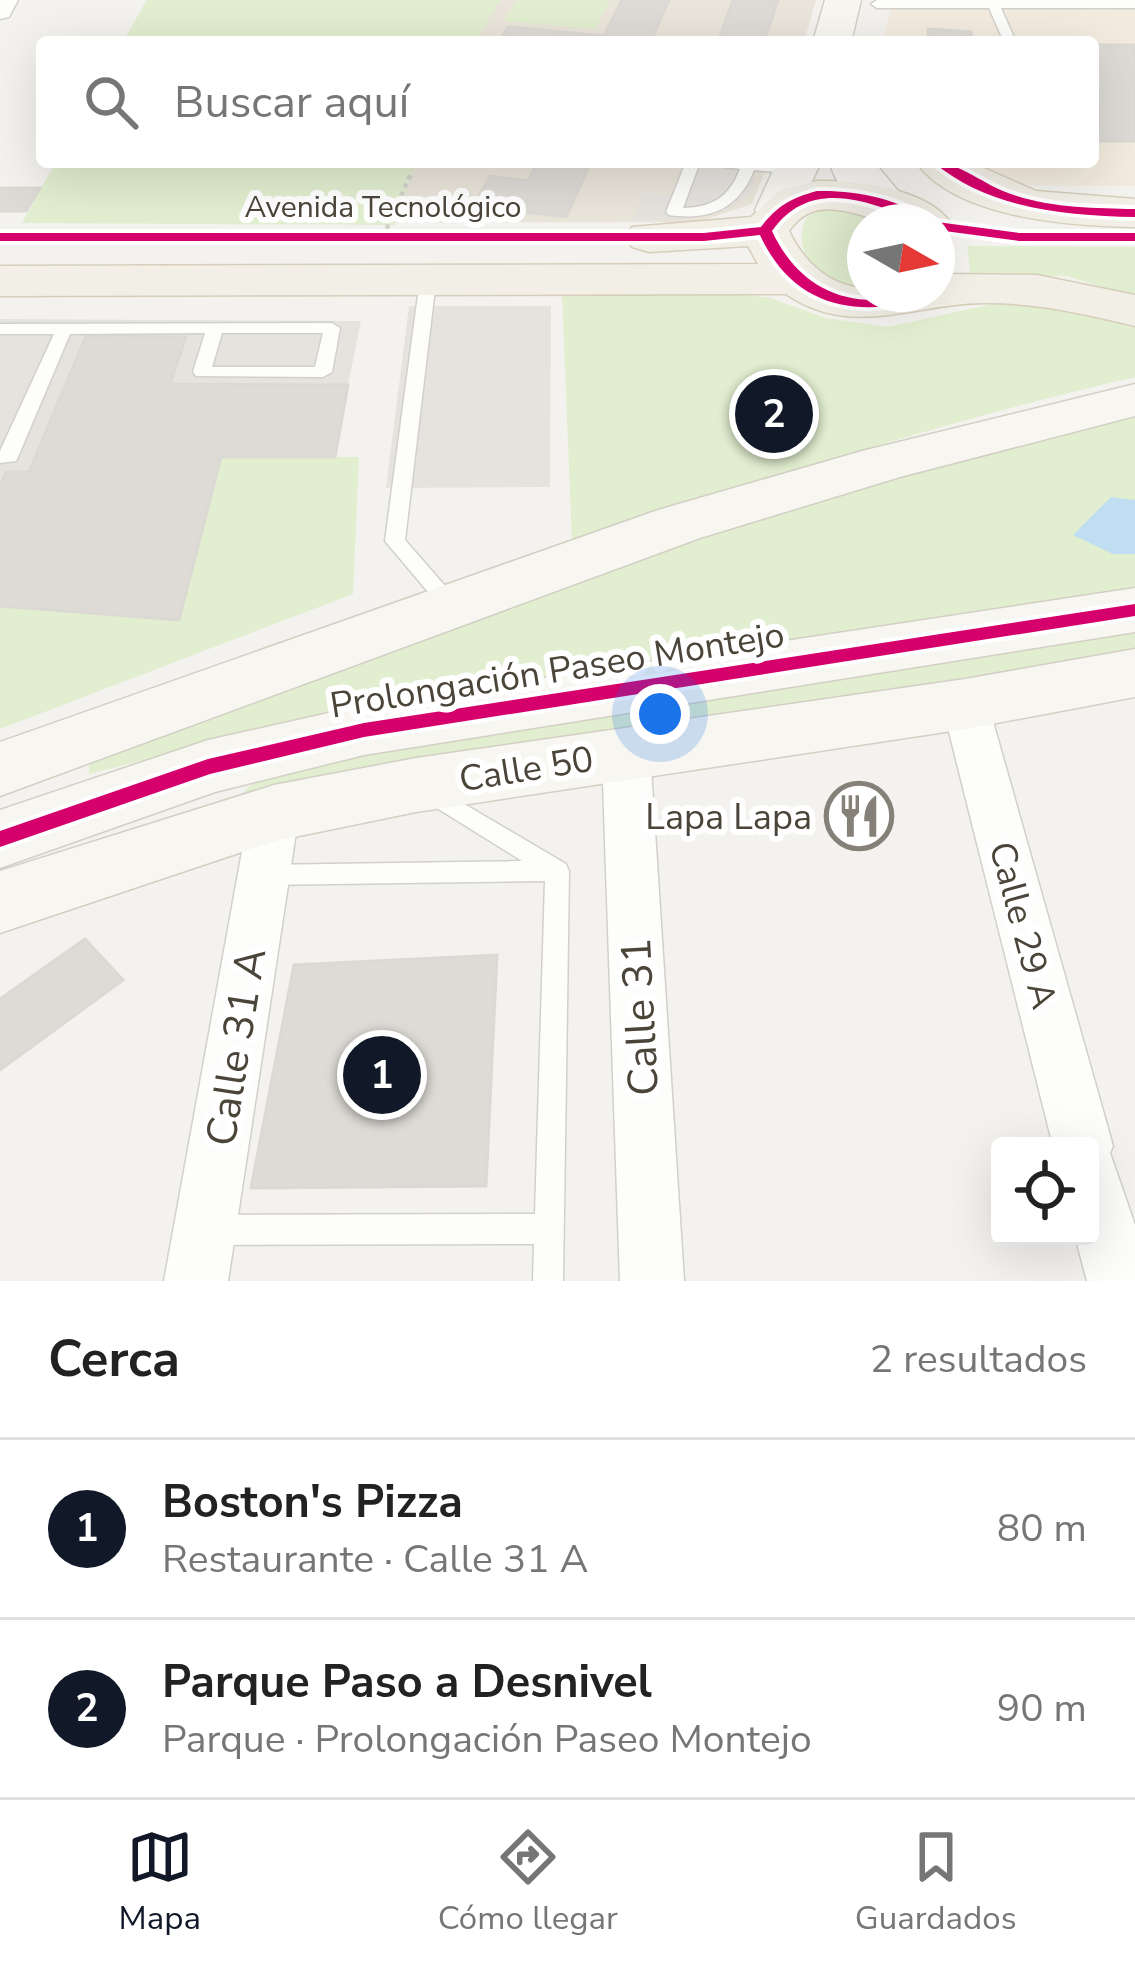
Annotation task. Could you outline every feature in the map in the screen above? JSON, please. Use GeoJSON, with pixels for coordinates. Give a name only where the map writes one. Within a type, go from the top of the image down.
{"type":"FeatureCollection","features":[{"type":"Feature","properties":{"kind":"main road"},"geometry":{"type":"LineString","coordinates":[[837,36],[866,1]]}},
{"type":"Feature","properties":{"kind":"main road"},"geometry":{"type":"LineString","coordinates":[[866,1],[869,36]]}},
{"type":"Feature","properties":{"kind":"main road"},"geometry":{"type":"LineString","coordinates":[[853,168],[895,204]]}},
{"type":"Feature","properties":{"kind":"main road"},"geometry":{"type":"LineString","coordinates":[[949,168],[1035,208],[1135,213]]}},
{"type":"Feature","properties":{"kind":"main road"},"geometry":{"type":"LineString","coordinates":[[785,193],[775,260],[795,279],[847,301]]}},
{"type":"Feature","properties":{"kind":"main road","name":"Avenida Tecnológico"},"geometry":{"type":"LineString","coordinates":[[0,237],[704,237],[785,193],[856,204]]}},
{"type":"Feature","properties":{"kind":"main road"},"geometry":{"type":"LineString","coordinates":[[955,228],[1019,237],[1135,237]]}},
{"type":"Feature","properties":{"kind":"main road"},"geometry":{"type":"LineString","coordinates":[[0,281],[795,279]]}},
{"type":"Feature","properties":{"kind":"main road"},"geometry":{"type":"LineString","coordinates":[[955,288],[1022,286],[1076,292],[1135,311]]}},
{"type":"Feature","properties":{"kind":"main road","name":"Prolongación Paseo Montejo"},"geometry":{"type":"LineString","coordinates":[[30,793],[452,607],[679,524],[881,464],[1135,400]]}},
{"type":"Feature","properties":{"kind":"main road","name":"Prolongación Paseo Montejo"},"geometry":{"type":"LineString","coordinates":[[30,793],[208,766],[364,730],[1135,610]]}},
{"type":"Feature","properties":{"kind":"main road","name":"Calle 50"},"geometry":{"type":"LineString","coordinates":[[0,902],[253,840],[416,785],[965,704],[1135,673]]}},
{"type":"Feature","properties":{"kind":"main road"},"geometry":{"type":"LineString","coordinates":[[30,793],[86,837],[253,840]]}},
{"type":"Feature","properties":{"kind":"street"},"geometry":{"type":"LineString","coordinates":[[0,11],[5,0]]}},
{"type":"Feature","properties":{"kind":"street","name":"Calle 29 A"},"geometry":{"type":"LineString","coordinates":[[965,704],[1081,1137]]}},
{"type":"Feature","properties":{"kind":"street","name":"Calle 31"},"geometry":{"type":"LineString","coordinates":[[626,753],[652,1281]]}},
{"type":"Feature","properties":{"kind":"street","name":"Calle 31 A"},"geometry":{"type":"LineString","coordinates":[[201,1255],[253,840]]}},
{"type":"Feature","properties":{"kind":"street"},"geometry":{"type":"LineString","coordinates":[[1099,1208],[1118,1281]]}},
{"type":"Feature","properties":{"kind":"lane"},"geometry":{"type":"LineString","coordinates":[[866,1],[1135,4]]}},
{"type":"Feature","properties":{"kind":"lane"},"geometry":{"type":"LineString","coordinates":[[993,4],[1007,36]]}},
{"type":"Feature","properties":{"kind":"lane"},"geometry":{"type":"LineString","coordinates":[[691,168],[674,212],[689,213],[730,202],[740,193],[748,168]]}},
{"type":"Feature","properties":{"kind":"lane"},"geometry":{"type":"LineString","coordinates":[[753,168],[785,193]]}},
{"type":"Feature","properties":{"kind":"lane"},"geometry":{"type":"LineString","coordinates":[[428,280],[395,542],[452,607]]}},
{"type":"Feature","properties":{"kind":"lane"},"geometry":{"type":"LineString","coordinates":[[0,329],[64,328],[214,328],[262,328],[332,328],[323,372],[202,372],[214,328]]}},
{"type":"Feature","properties":{"kind":"lane"},"geometry":{"type":"LineString","coordinates":[[0,457],[9,457],[64,328]]}},
{"type":"Feature","properties":{"kind":"lane"},"geometry":{"type":"LineString","coordinates":[[416,785],[557,872]]}},
{"type":"Feature","properties":{"kind":"lane"},"geometry":{"type":"LineString","coordinates":[[253,840],[557,872]]}},
{"type":"Feature","properties":{"kind":"lane"},"geometry":{"type":"LineString","coordinates":[[548,1281],[557,872]]}},
{"type":"Feature","properties":{"kind":"lane"},"geometry":{"type":"LineString","coordinates":[[201,1255],[549,1229]]}},
{"type":"Feature","properties":{"kind":"path"},"geometry":{"type":"LineString","coordinates":[[383,237],[412,171]]}},
{"type":"Feature","properties":{"kind":"shaded area"},"geometry":{"type":"Polygon","coordinates":[[[147,0],[816,0],[806,36],[126,36],[147,0]]]}},
{"type":"Feature","properties":{"kind":"shaded area"},"geometry":{"type":"Polygon","coordinates":[[[893,0],[1135,0],[1135,186],[998,185],[968,168],[1099,168],[1099,36],[884,36],[893,0]]]}},
{"type":"Feature","properties":{"kind":"shaded area"},"geometry":{"type":"Polygon","coordinates":[[[53,168],[767,168],[752,204],[698,222],[22,223],[53,168]]]}},
{"type":"Feature","properties":{"kind":"shaded area"},"geometry":{"type":"Polygon","coordinates":[[[683,168],[757,168],[750,194],[732,208],[688,220],[633,220],[642,193],[672,196],[683,168]]]}},
{"type":"Feature","properties":{"kind":"shaded area"},"geometry":{"type":"Polygon","coordinates":[[[409,306],[551,306],[550,487],[386,488],[409,306]]]}},
{"type":"Feature","properties":{"kind":"shaded area"},"geometry":{"type":"Polygon","coordinates":[[[0,319],[361,321],[348,385],[170,384],[185,338],[29,472],[0,481],[0,319]]]}},
{"type":"Feature","properties":{"kind":"green space"},"geometry":{"type":"Polygon","coordinates":[[[147,0],[500,0],[479,36],[126,36],[147,0]]]}},
{"type":"Feature","properties":{"kind":"green space"},"geometry":{"type":"Polygon","coordinates":[[[517,0],[610,0],[595,29],[504,21],[517,0]]]}},
{"type":"Feature","properties":{"kind":"green space"},"geometry":{"type":"Polygon","coordinates":[[[53,168],[413,168],[395,225],[22,223],[53,168]]]}},
{"type":"Feature","properties":{"kind":"green space"},"geometry":{"type":"Polygon","coordinates":[[[831,204],[847,209],[847,285],[826,275],[807,256],[802,232],[807,217],[831,204]]]}},
{"type":"Feature","properties":{"kind":"green space"},"geometry":{"type":"Polygon","coordinates":[[[967,246],[1135,247],[1135,297],[1067,276],[971,277],[967,246]]]}},
{"type":"Feature","properties":{"kind":"green space"},"geometry":{"type":"Polygon","coordinates":[[[562,294],[745,295],[771,298],[825,318],[888,327],[1005,301],[1135,322],[1135,377],[922,432],[572,542],[562,294]]]}},
{"type":"Feature","properties":{"kind":"green space"},"geometry":{"type":"Polygon","coordinates":[[[1135,409],[1135,591],[200,746],[89,774],[90,757],[608,570],[870,484],[1135,409]]]}},
{"type":"Feature","properties":{"kind":"green space"},"geometry":{"type":"Polygon","coordinates":[[[221,457],[359,457],[353,594],[0,729],[0,606],[179,620],[221,457]]]}},
{"type":"Feature","properties":{"kind":"green space"},"geometry":{"type":"Polygon","coordinates":[[[1135,628],[1135,654],[237,799],[255,781],[387,747],[1135,628]]]}},
{"type":"Feature","properties":{"kind":"water"},"geometry":{"type":"Polygon","coordinates":[[[1111,497],[1135,500],[1135,554],[1113,554],[1073,535],[1111,497]]]}},
{"type":"Feature","properties":{"kind":"building"},"geometry":{"type":"Polygon","coordinates":[[[622,0],[669,0],[653,36],[604,36],[622,0]]]}},
{"type":"Feature","properties":{"kind":"building"},"geometry":{"type":"Polygon","coordinates":[[[733,0],[778,0],[766,36],[720,36],[733,0]]]}},
{"type":"Feature","properties":{"kind":"building"},"geometry":{"type":"Polygon","coordinates":[[[508,27],[604,36],[503,36],[508,27]]]}},
{"type":"Feature","properties":{"kind":"building"},"geometry":{"type":"Polygon","coordinates":[[[928,29],[971,32],[971,36],[929,36],[928,29]]]}},
{"type":"Feature","properties":{"kind":"building"},"geometry":{"type":"Polygon","coordinates":[[[1099,45],[1135,45],[1135,141],[1099,141],[1099,45]]]}},
{"type":"Feature","properties":{"kind":"building"},"geometry":{"type":"Polygon","coordinates":[[[535,168],[588,168],[566,217],[474,206],[490,176],[528,181],[535,168]]]}},
{"type":"Feature","properties":{"kind":"building"},"geometry":{"type":"Polygon","coordinates":[[[0,188],[40,188],[26,211],[0,211],[0,188]]]}},
{"type":"Feature","properties":{"kind":"building"},"geometry":{"type":"Polygon","coordinates":[[[86,336],[186,337],[170,384],[348,385],[335,457],[221,457],[179,620],[0,606],[0,486],[6,472],[29,472],[86,336]]]}},
{"type":"Feature","properties":{"kind":"building"},"geometry":{"type":"Polygon","coordinates":[[[85,939],[123,980],[0,1070],[0,999],[85,939]]]}},
{"type":"Feature","properties":{"kind":"building"},"geometry":{"type":"Polygon","coordinates":[[[497,955],[486,1186],[251,1188],[294,965],[497,955]]]}},
{"type":"Feature","properties":{"kind":"cycle path"},"geometry":{"type":"LineString","coordinates":[[949,168],[986,189],[1032,204],[1135,213]]}},
{"type":"Feature","properties":{"kind":"cycle path"},"geometry":{"type":"LineString","coordinates":[[847,301],[809,287],[791,273],[765,231],[778,212],[817,195],[886,204]]}},
{"type":"Feature","properties":{"kind":"cycle path"},"geometry":{"type":"LineString","coordinates":[[955,228],[1019,237],[1135,237]]}},
{"type":"Feature","properties":{"kind":"cycle path"},"geometry":{"type":"LineString","coordinates":[[0,237],[704,237],[765,231]]}},
{"type":"Feature","properties":{"kind":"cycle path"},"geometry":{"type":"LineString","coordinates":[[0,839],[208,767],[364,730],[1135,610]]}},
{"type":"Feature","properties":{"kind":"place","name":"Parque Paso a Desnivel"},"geometry":{"type":"Point","coordinates":[774,414]}},
{"type":"Feature","properties":{"kind":"place","name":"Lapa Lapa"},"geometry":{"type":"Point","coordinates":[859,816]}},
{"type":"Feature","properties":{"kind":"place","name":"Boston's Pizza"},"geometry":{"type":"Point","coordinates":[382,1075]}}]}
